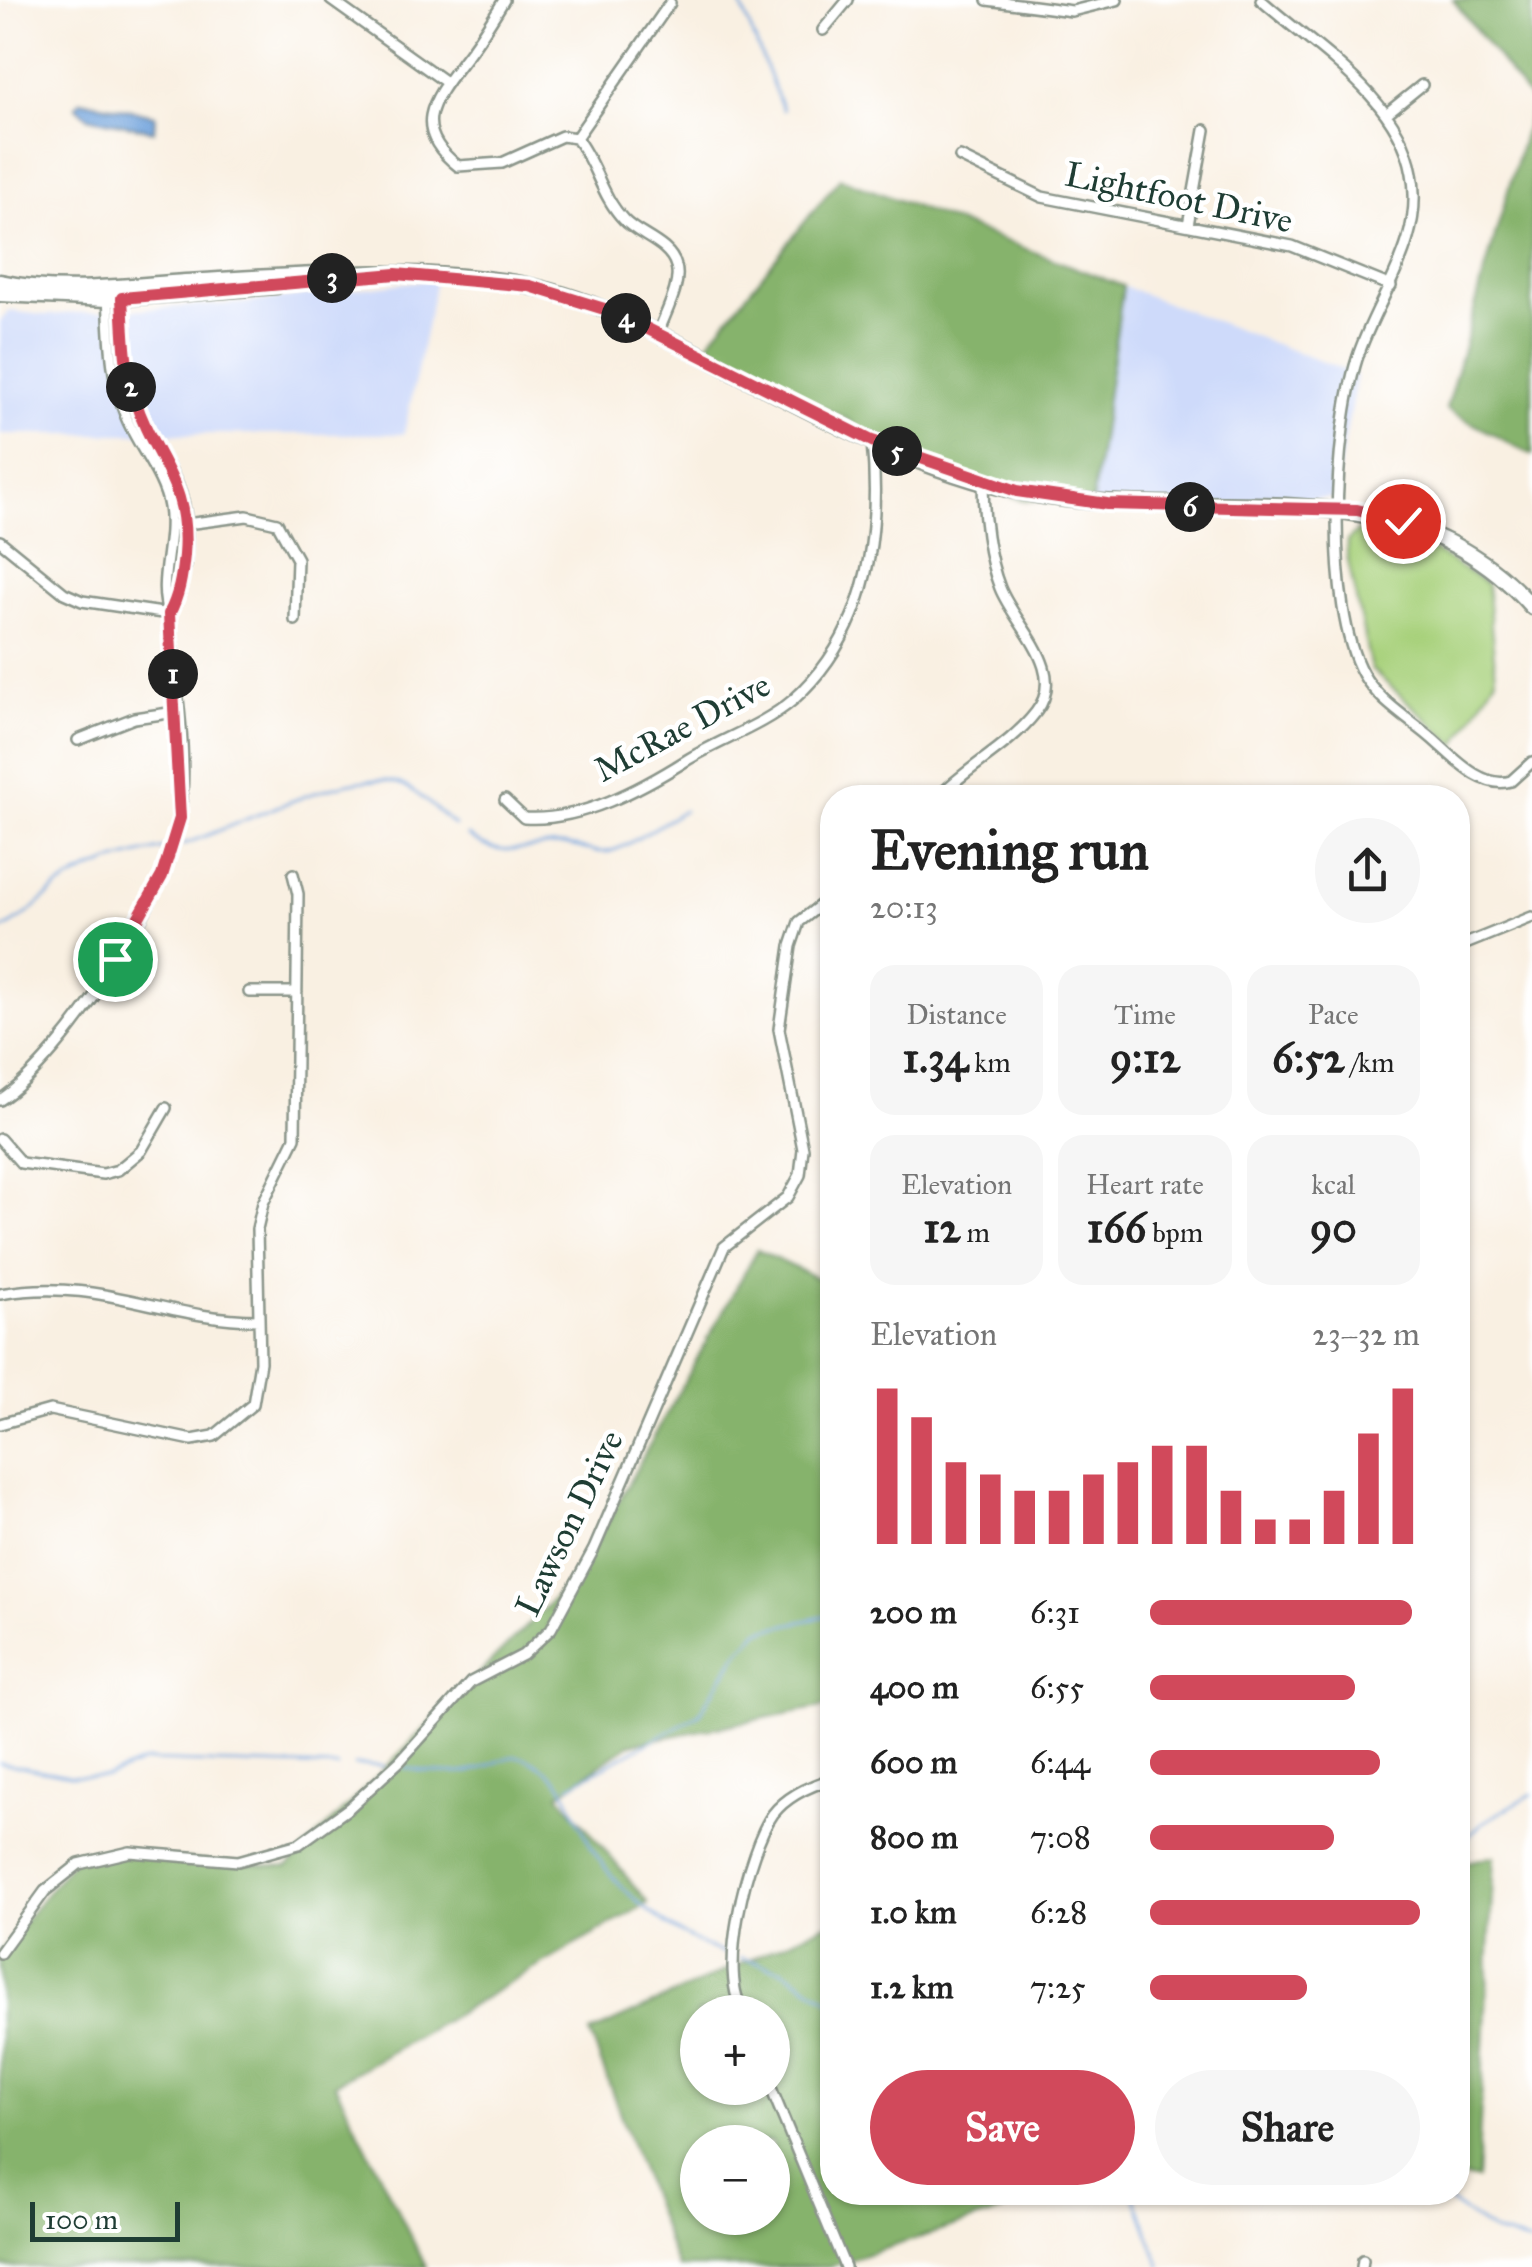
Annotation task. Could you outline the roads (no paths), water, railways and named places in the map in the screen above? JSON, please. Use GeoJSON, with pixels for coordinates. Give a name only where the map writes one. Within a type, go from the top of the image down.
{"type":"FeatureCollection","features":[{"type":"Feature","properties":{"kind":"main road"},"geometry":{"type":"LineString","coordinates":[[0,294],[115,292],[425,274],[530,286],[588,302],[872,441],[983,482],[1070,501],[1107,504],[1336,509],[1378,514],[1450,542],[1505,578],[1532,607]]}},
{"type":"Feature","properties":{"kind":"main road"},"geometry":{"type":"LineString","coordinates":[[0,282],[115,292]]}},
{"type":"Feature","properties":{"kind":"street"},"geometry":{"type":"LineString","coordinates":[[331,0],[447,82]]}},
{"type":"Feature","properties":{"kind":"street"},"geometry":{"type":"LineString","coordinates":[[504,0],[432,108],[429,123],[439,151],[458,166],[502,162],[562,136],[576,138]]}},
{"type":"Feature","properties":{"kind":"street"},"geometry":{"type":"LineString","coordinates":[[823,30],[848,0]]}},
{"type":"Feature","properties":{"kind":"street"},"geometry":{"type":"LineString","coordinates":[[987,0],[1072,10],[1117,0]]}},
{"type":"Feature","properties":{"kind":"street"},"geometry":{"type":"LineString","coordinates":[[1261,0],[1386,114],[1405,148],[1414,188],[1412,232],[1358,356],[1348,392],[1336,509],[1355,657],[1368,683],[1486,780],[1511,780],[1532,762]]}},
{"type":"Feature","properties":{"kind":"street"},"geometry":{"type":"LineString","coordinates":[[576,138],[670,2]]}},
{"type":"Feature","properties":{"kind":"street"},"geometry":{"type":"LineString","coordinates":[[1386,114],[1422,85]]}},
{"type":"Feature","properties":{"kind":"street"},"geometry":{"type":"LineString","coordinates":[[1188,226],[1206,130]]}},
{"type":"Feature","properties":{"kind":"street"},"geometry":{"type":"LineString","coordinates":[[576,138],[613,207],[637,232],[669,252],[676,265],[678,280],[658,334]]}},
{"type":"Feature","properties":{"kind":"street","name":"Lightfoot Drive"},"geometry":{"type":"LineString","coordinates":[[960,157],[1042,197],[1292,246],[1391,286]]}},
{"type":"Feature","properties":{"kind":"street"},"geometry":{"type":"LineString","coordinates":[[115,292],[130,384],[140,415],[178,486],[186,526],[177,600],[169,614]]}},
{"type":"Feature","properties":{"kind":"street"},"geometry":{"type":"LineString","coordinates":[[0,1100],[64,1042],[162,876],[180,818],[169,614],[162,598],[171,526],[167,495],[122,405],[115,292]]}},
{"type":"Feature","properties":{"kind":"street","name":"McRae Drive"},"geometry":{"type":"LineString","coordinates":[[506,800],[524,818],[563,816],[646,785],[792,701],[840,646],[868,570],[875,475],[872,441]]}},
{"type":"Feature","properties":{"kind":"street"},"geometry":{"type":"LineString","coordinates":[[954,785],[1038,710],[1048,679],[1033,641],[1000,587],[983,482]]}},
{"type":"Feature","properties":{"kind":"street"},"geometry":{"type":"LineString","coordinates":[[171,526],[247,516],[277,523],[297,559],[295,620]]}},
{"type":"Feature","properties":{"kind":"street"},"geometry":{"type":"LineString","coordinates":[[0,541],[64,593],[82,602],[169,614]]}},
{"type":"Feature","properties":{"kind":"street"},"geometry":{"type":"LineString","coordinates":[[78,740],[134,718],[176,712]]}},
{"type":"Feature","properties":{"kind":"street"},"geometry":{"type":"LineString","coordinates":[[0,1424],[50,1410],[192,1440],[214,1436],[236,1422],[253,1404],[260,1384],[257,1229],[264,1203],[295,1138],[298,894],[292,874]]}},
{"type":"Feature","properties":{"kind":"street","name":"Lawson Drive"},"geometry":{"type":"LineString","coordinates":[[0,1953],[44,1891],[79,1864],[130,1852],[238,1861],[298,1844],[349,1808],[400,1761],[471,1682],[500,1670],[543,1639],[594,1549],[724,1247],[788,1198],[800,1175],[802,1149],[780,1014],[799,922],[820,905]]}},
{"type":"Feature","properties":{"kind":"street"},"geometry":{"type":"LineString","coordinates":[[1470,942],[1532,917]]}},
{"type":"Feature","properties":{"kind":"street"},"geometry":{"type":"LineString","coordinates":[[250,992],[297,992]]}},
{"type":"Feature","properties":{"kind":"street"},"geometry":{"type":"LineString","coordinates":[[0,1139],[21,1163],[102,1174],[131,1164],[166,1108]]}},
{"type":"Feature","properties":{"kind":"street"},"geometry":{"type":"LineString","coordinates":[[0,1294],[42,1286],[84,1289],[191,1315],[259,1320]]}},
{"type":"Feature","properties":{"kind":"street"},"geometry":{"type":"LineString","coordinates":[[736,1995],[731,1964],[761,1835],[775,1812],[799,1792],[820,1784]]}},
{"type":"Feature","properties":{"kind":"street"},"geometry":{"type":"LineString","coordinates":[[777,2105],[846,2267]]}},
{"type":"Feature","properties":{"kind":"water"},"geometry":{"type":"Polygon","coordinates":[[[81,100],[155,115],[154,131],[88,117],[76,106],[81,100]]]}},
{"type":"Feature","properties":{"kind":"waterway"},"geometry":{"type":"LineString","coordinates":[[739,0],[783,110]]}},
{"type":"Feature","properties":{"kind":"waterway"},"geometry":{"type":"LineString","coordinates":[[183,844],[327,789],[384,780],[405,786],[454,825]]}},
{"type":"Feature","properties":{"kind":"waterway"},"geometry":{"type":"LineString","coordinates":[[467,835],[504,850],[564,845],[610,851],[684,810]]}},
{"type":"Feature","properties":{"kind":"waterway"},"geometry":{"type":"LineString","coordinates":[[0,930],[81,874],[165,848]]}},
{"type":"Feature","properties":{"kind":"waterway"},"geometry":{"type":"LineString","coordinates":[[569,1786],[698,1715],[738,1653],[758,1631],[820,1618]]}},
{"type":"Feature","properties":{"kind":"waterway"},"geometry":{"type":"LineString","coordinates":[[404,1768],[461,1773],[510,1757],[530,1760],[563,1787],[590,1844],[630,1895],[687,1937],[725,1953]]}},
{"type":"Feature","properties":{"kind":"waterway"},"geometry":{"type":"LineString","coordinates":[[0,1763],[70,1776],[106,1777],[146,1761],[338,1767]]}},
{"type":"Feature","properties":{"kind":"waterway"},"geometry":{"type":"LineString","coordinates":[[354,1765],[384,1766]]}},
{"type":"Feature","properties":{"kind":"waterway"},"geometry":{"type":"LineString","coordinates":[[1470,1835],[1482,1823],[1532,1794]]}},
{"type":"Feature","properties":{"kind":"waterway"},"geometry":{"type":"LineString","coordinates":[[741,1958],[783,1970],[820,1994]]}},
{"type":"Feature","properties":{"kind":"waterway"},"geometry":{"type":"LineString","coordinates":[[1138,2205],[1161,2267]]}},
{"type":"Feature","properties":{"kind":"waterway"},"geometry":{"type":"LineString","coordinates":[[1454,2205],[1497,2234],[1532,2243]]}}]}
